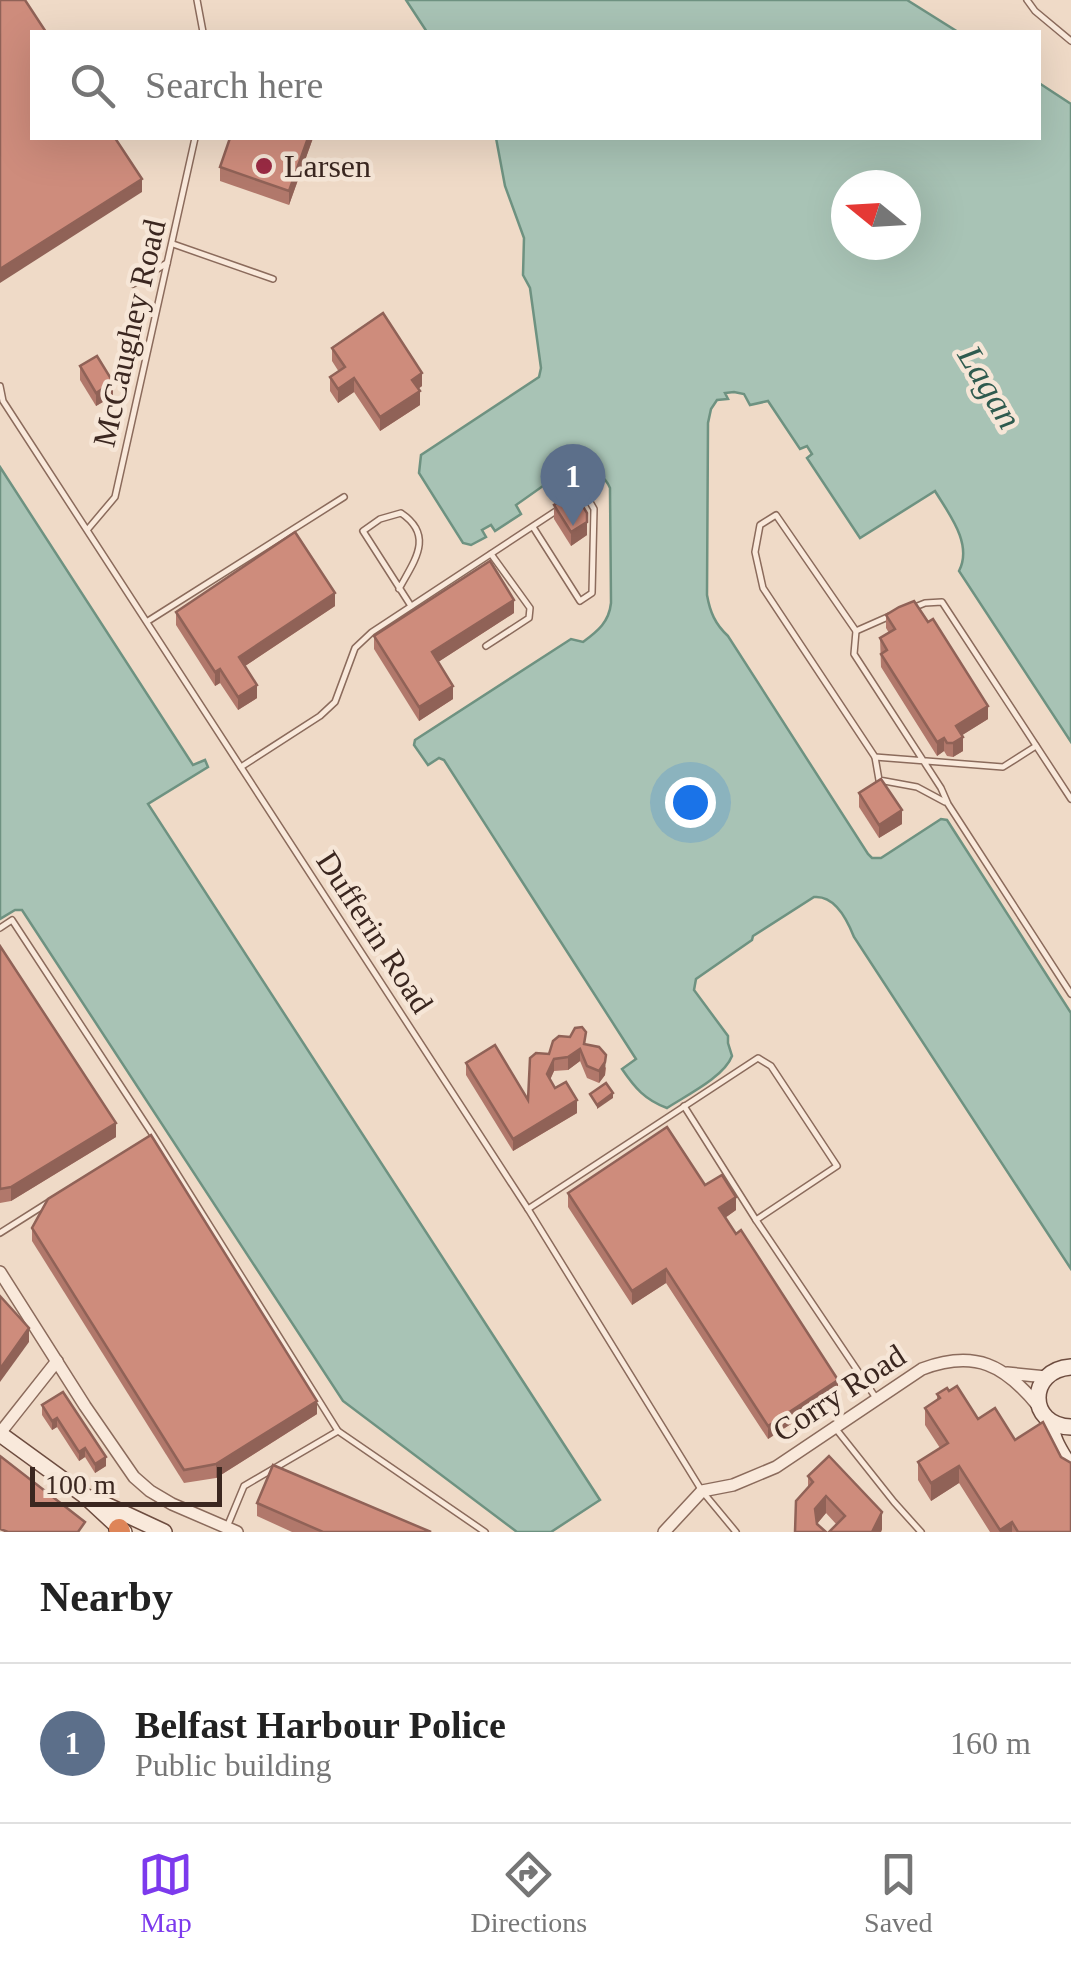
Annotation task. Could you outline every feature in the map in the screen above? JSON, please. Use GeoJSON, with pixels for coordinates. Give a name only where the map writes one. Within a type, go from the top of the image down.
{"type":"FeatureCollection","features":[{"type":"Feature","properties":{"kind":"street"},"geometry":{"type":"LineString","coordinates":[[0,1272],[134,1477],[172,1504],[232,1530]]}},
{"type":"Feature","properties":{"kind":"street"},"geometry":{"type":"LineString","coordinates":[[56,1361],[0,1433],[84,1495],[121,1531]]}},
{"type":"Feature","properties":{"kind":"street","name":"Corry Road"},"geometry":{"type":"LineString","coordinates":[[702,1491],[734,1485],[776,1467],[922,1369],[940,1362],[976,1361],[1007,1373],[1046,1377]]}},
{"type":"Feature","properties":{"kind":"street"},"geometry":{"type":"LineString","coordinates":[[1039,1406],[1040,1386],[1046,1377],[1071,1367]]}},
{"type":"Feature","properties":{"kind":"street"},"geometry":{"type":"LineString","coordinates":[[1007,1373],[1052,1423],[1071,1427]]}},
{"type":"Feature","properties":{"kind":"street"},"geometry":{"type":"LineString","coordinates":[[1052,1423],[1055,1440],[1071,1469]]}},
{"type":"Feature","properties":{"kind":"street"},"geometry":{"type":"LineString","coordinates":[[664,1532],[702,1491]]}},
{"type":"Feature","properties":{"kind":"street"},"geometry":{"type":"LineString","coordinates":[[84,1495],[164,1532]]}},
{"type":"Feature","properties":{"kind":"lane"},"geometry":{"type":"LineString","coordinates":[[197,0],[203,30]]}},
{"type":"Feature","properties":{"kind":"lane"},"geometry":{"type":"LineString","coordinates":[[1027,0],[1034,11],[1071,42]]}},
{"type":"Feature","properties":{"kind":"lane","name":"McCaughey Road"},"geometry":{"type":"LineString","coordinates":[[88,529],[115,497],[196,140]]}},
{"type":"Feature","properties":{"kind":"lane"},"geometry":{"type":"LineString","coordinates":[[172,244],[272,279]]}},
{"type":"Feature","properties":{"kind":"lane"},"geometry":{"type":"LineString","coordinates":[[133,284],[167,263]]}},
{"type":"Feature","properties":{"kind":"lane","name":"Dufferin Road"},"geometry":{"type":"LineString","coordinates":[[0,386],[3,400],[528,1209],[702,1491],[733,1532]]}},
{"type":"Feature","properties":{"kind":"lane"},"geometry":{"type":"LineString","coordinates":[[241,767],[335,702],[355,648],[372,632],[576,497],[586,495],[594,509],[592,593],[580,601],[532,528]]}},
{"type":"Feature","properties":{"kind":"lane"},"geometry":{"type":"LineString","coordinates":[[147,621],[344,497]]}},
{"type":"Feature","properties":{"kind":"lane"},"geometry":{"type":"LineString","coordinates":[[399,588],[416,559],[420,542],[408,517],[401,512],[380,519],[364,531],[399,588],[411,606]]}},
{"type":"Feature","properties":{"kind":"lane"},"geometry":{"type":"LineString","coordinates":[[948,804],[917,787],[879,780],[875,757],[763,588],[755,552],[760,525],[776,515],[856,631],[854,654],[1071,994]]}},
{"type":"Feature","properties":{"kind":"lane"},"geometry":{"type":"LineString","coordinates":[[486,646],[529,618],[530,608],[491,554]]}},
{"type":"Feature","properties":{"kind":"lane"},"geometry":{"type":"LineString","coordinates":[[910,609],[942,602],[1071,799]]}},
{"type":"Feature","properties":{"kind":"lane"},"geometry":{"type":"LineString","coordinates":[[856,631],[894,615]]}},
{"type":"Feature","properties":{"kind":"lane"},"geometry":{"type":"LineString","coordinates":[[875,757],[1002,767],[1036,746]]}},
{"type":"Feature","properties":{"kind":"lane"},"geometry":{"type":"LineString","coordinates":[[0,928],[12,920],[338,1431],[485,1532]]}},
{"type":"Feature","properties":{"kind":"lane"},"geometry":{"type":"LineString","coordinates":[[528,1209],[758,1058],[772,1066],[837,1166],[756,1220]]}},
{"type":"Feature","properties":{"kind":"lane"},"geometry":{"type":"LineString","coordinates":[[684,1106],[877,1400]]}},
{"type":"Feature","properties":{"kind":"lane"},"geometry":{"type":"LineString","coordinates":[[0,1233],[61,1194]]}},
{"type":"Feature","properties":{"kind":"lane"},"geometry":{"type":"LineString","coordinates":[[836,1428],[922,1532]]}},
{"type":"Feature","properties":{"kind":"lane"},"geometry":{"type":"LineString","coordinates":[[232,1530],[244,1486],[338,1431]]}},
{"type":"Feature","properties":{"kind":"water"},"geometry":{"type":"Polygon","coordinates":[[[406,0],[907,0],[955,30],[426,30],[406,0]]]}},
{"type":"Feature","properties":{"kind":"water","name":"Lagan"},"geometry":{"type":"Polygon","coordinates":[[[1041,84],[1071,104],[1071,742],[959,571],[963,561],[961,540],[935,491],[860,538],[807,458],[812,454],[807,446],[800,449],[768,401],[750,405],[744,394],[734,392],[725,393],[728,399],[717,400],[708,423],[707,595],[716,622],[868,854],[881,858],[941,819],[947,820],[1071,1013],[1071,1269],[834,904],[814,897],[696,979],[694,990],[728,1036],[732,1056],[713,1078],[667,1108],[641,1093],[622,1069],[636,1059],[444,760],[439,758],[428,765],[414,745],[415,740],[571,639],[583,642],[602,626],[611,603],[610,488],[599,474],[581,469],[562,480],[557,476],[516,505],[521,514],[495,531],[491,525],[482,530],[486,537],[471,545],[463,543],[419,473],[421,455],[539,377],[530,288],[523,275],[524,238],[505,186],[496,140],[1041,140],[1041,84]]]}},
{"type":"Feature","properties":{"kind":"water"},"geometry":{"type":"Polygon","coordinates":[[[0,467],[193,765],[205,760],[208,767],[148,804],[600,1500],[551,1532],[517,1532],[343,1401],[22,910],[0,919],[0,467]]]}},
{"type":"Feature","properties":{"kind":"building"},"geometry":{"type":"Polygon","coordinates":[[[0,0],[25,0],[45,30],[30,30],[30,140],[116,140],[142,179],[0,269],[0,0]]]}},
{"type":"Feature","properties":{"kind":"building","name":"Larsen"},"geometry":{"type":"Polygon","coordinates":[[[229,140],[307,140],[289,191],[220,167],[229,140]]]}},
{"type":"Feature","properties":{"kind":"building"},"geometry":{"type":"Polygon","coordinates":[[[383,313],[422,373],[412,380],[420,391],[380,417],[354,378],[338,389],[330,377],[345,367],[332,348],[383,313]]]}},
{"type":"Feature","properties":{"kind":"building"},"geometry":{"type":"Polygon","coordinates":[[[97,356],[113,382],[96,393],[80,366],[97,356]]]}},
{"type":"Feature","properties":{"kind":"building"},"geometry":{"type":"Polygon","coordinates":[[[574,492],[587,513],[587,522],[571,532],[554,505],[574,492]]]}},
{"type":"Feature","properties":{"kind":"building"},"geometry":{"type":"Polygon","coordinates":[[[295,532],[335,593],[239,657],[257,685],[238,697],[220,669],[215,672],[176,612],[295,532]]]}},
{"type":"Feature","properties":{"kind":"building"},"geometry":{"type":"Polygon","coordinates":[[[490,561],[514,600],[432,652],[453,686],[419,707],[374,636],[490,561]]]}},
{"type":"Feature","properties":{"kind":"building"},"geometry":{"type":"Polygon","coordinates":[[[914,601],[928,622],[933,619],[988,706],[956,726],[963,737],[953,743],[944,738],[937,742],[881,654],[887,650],[880,638],[895,629],[886,615],[914,601]]]}},
{"type":"Feature","properties":{"kind":"building"},"geometry":{"type":"Polygon","coordinates":[[[881,779],[902,810],[879,825],[859,793],[881,779]]]}},
{"type":"Feature","properties":{"kind":"building"},"geometry":{"type":"Polygon","coordinates":[[[0,946],[116,1123],[11,1187],[0,1189],[0,946]]]}},
{"type":"Feature","properties":{"kind":"building"},"geometry":{"type":"Polygon","coordinates":[[[582,1027],[586,1032],[584,1044],[599,1047],[606,1055],[605,1062],[599,1071],[587,1066],[580,1049],[568,1057],[554,1059],[547,1074],[555,1088],[566,1082],[577,1100],[513,1139],[466,1063],[495,1045],[528,1100],[530,1058],[536,1053],[549,1054],[559,1036],[570,1037],[575,1028],[582,1027]]]}},
{"type":"Feature","properties":{"kind":"building"},"geometry":{"type":"Polygon","coordinates":[[[606,1083],[613,1093],[597,1105],[590,1094],[606,1083]]]}},
{"type":"Feature","properties":{"kind":"building"},"geometry":{"type":"Polygon","coordinates":[[[667,1127],[705,1185],[722,1175],[736,1197],[719,1208],[736,1234],[741,1230],[838,1380],[768,1426],[666,1269],[632,1291],[568,1193],[667,1127]]]}},
{"type":"Feature","properties":{"kind":"building"},"geometry":{"type":"Polygon","coordinates":[[[151,1135],[317,1401],[216,1464],[184,1470],[32,1228],[48,1199],[151,1135]]]}},
{"type":"Feature","properties":{"kind":"building"},"geometry":{"type":"Polygon","coordinates":[[[0,1296],[29,1328],[0,1369],[0,1296]]]}},
{"type":"Feature","properties":{"kind":"building"},"geometry":{"type":"Polygon","coordinates":[[[957,1386],[978,1419],[995,1408],[1015,1440],[1043,1422],[1061,1457],[1071,1463],[1071,1532],[1018,1532],[1012,1522],[1000,1530],[959,1466],[931,1483],[918,1462],[948,1443],[925,1408],[940,1398],[937,1394],[957,1386]]]}},
{"type":"Feature","properties":{"kind":"building"},"geometry":{"type":"Polygon","coordinates":[[[63,1392],[106,1457],[95,1464],[85,1448],[79,1452],[57,1418],[52,1421],[42,1405],[63,1392]]]}},
{"type":"Feature","properties":{"kind":"building"},"geometry":{"type":"Polygon","coordinates":[[[0,1456],[85,1522],[78,1532],[0,1529],[0,1456]]]}},
{"type":"Feature","properties":{"kind":"building"},"geometry":{"type":"Polygon","coordinates":[[[829,1456],[882,1512],[872,1532],[829,1532],[845,1516],[826,1496],[815,1509],[817,1524],[826,1532],[795,1532],[796,1501],[813,1482],[808,1476],[829,1456]]]}},
{"type":"Feature","properties":{"kind":"building"},"geometry":{"type":"Polygon","coordinates":[[[273,1465],[431,1532],[323,1532],[257,1503],[273,1465]]]}},
{"type":"Feature","properties":{"kind":"place","name":"Larsen"},"geometry":{"type":"Point","coordinates":[264,166]}},
{"type":"Feature","properties":{"kind":"place","name":"Belfast Harbour Police"},"geometry":{"type":"Point","coordinates":[573,526]}}]}
